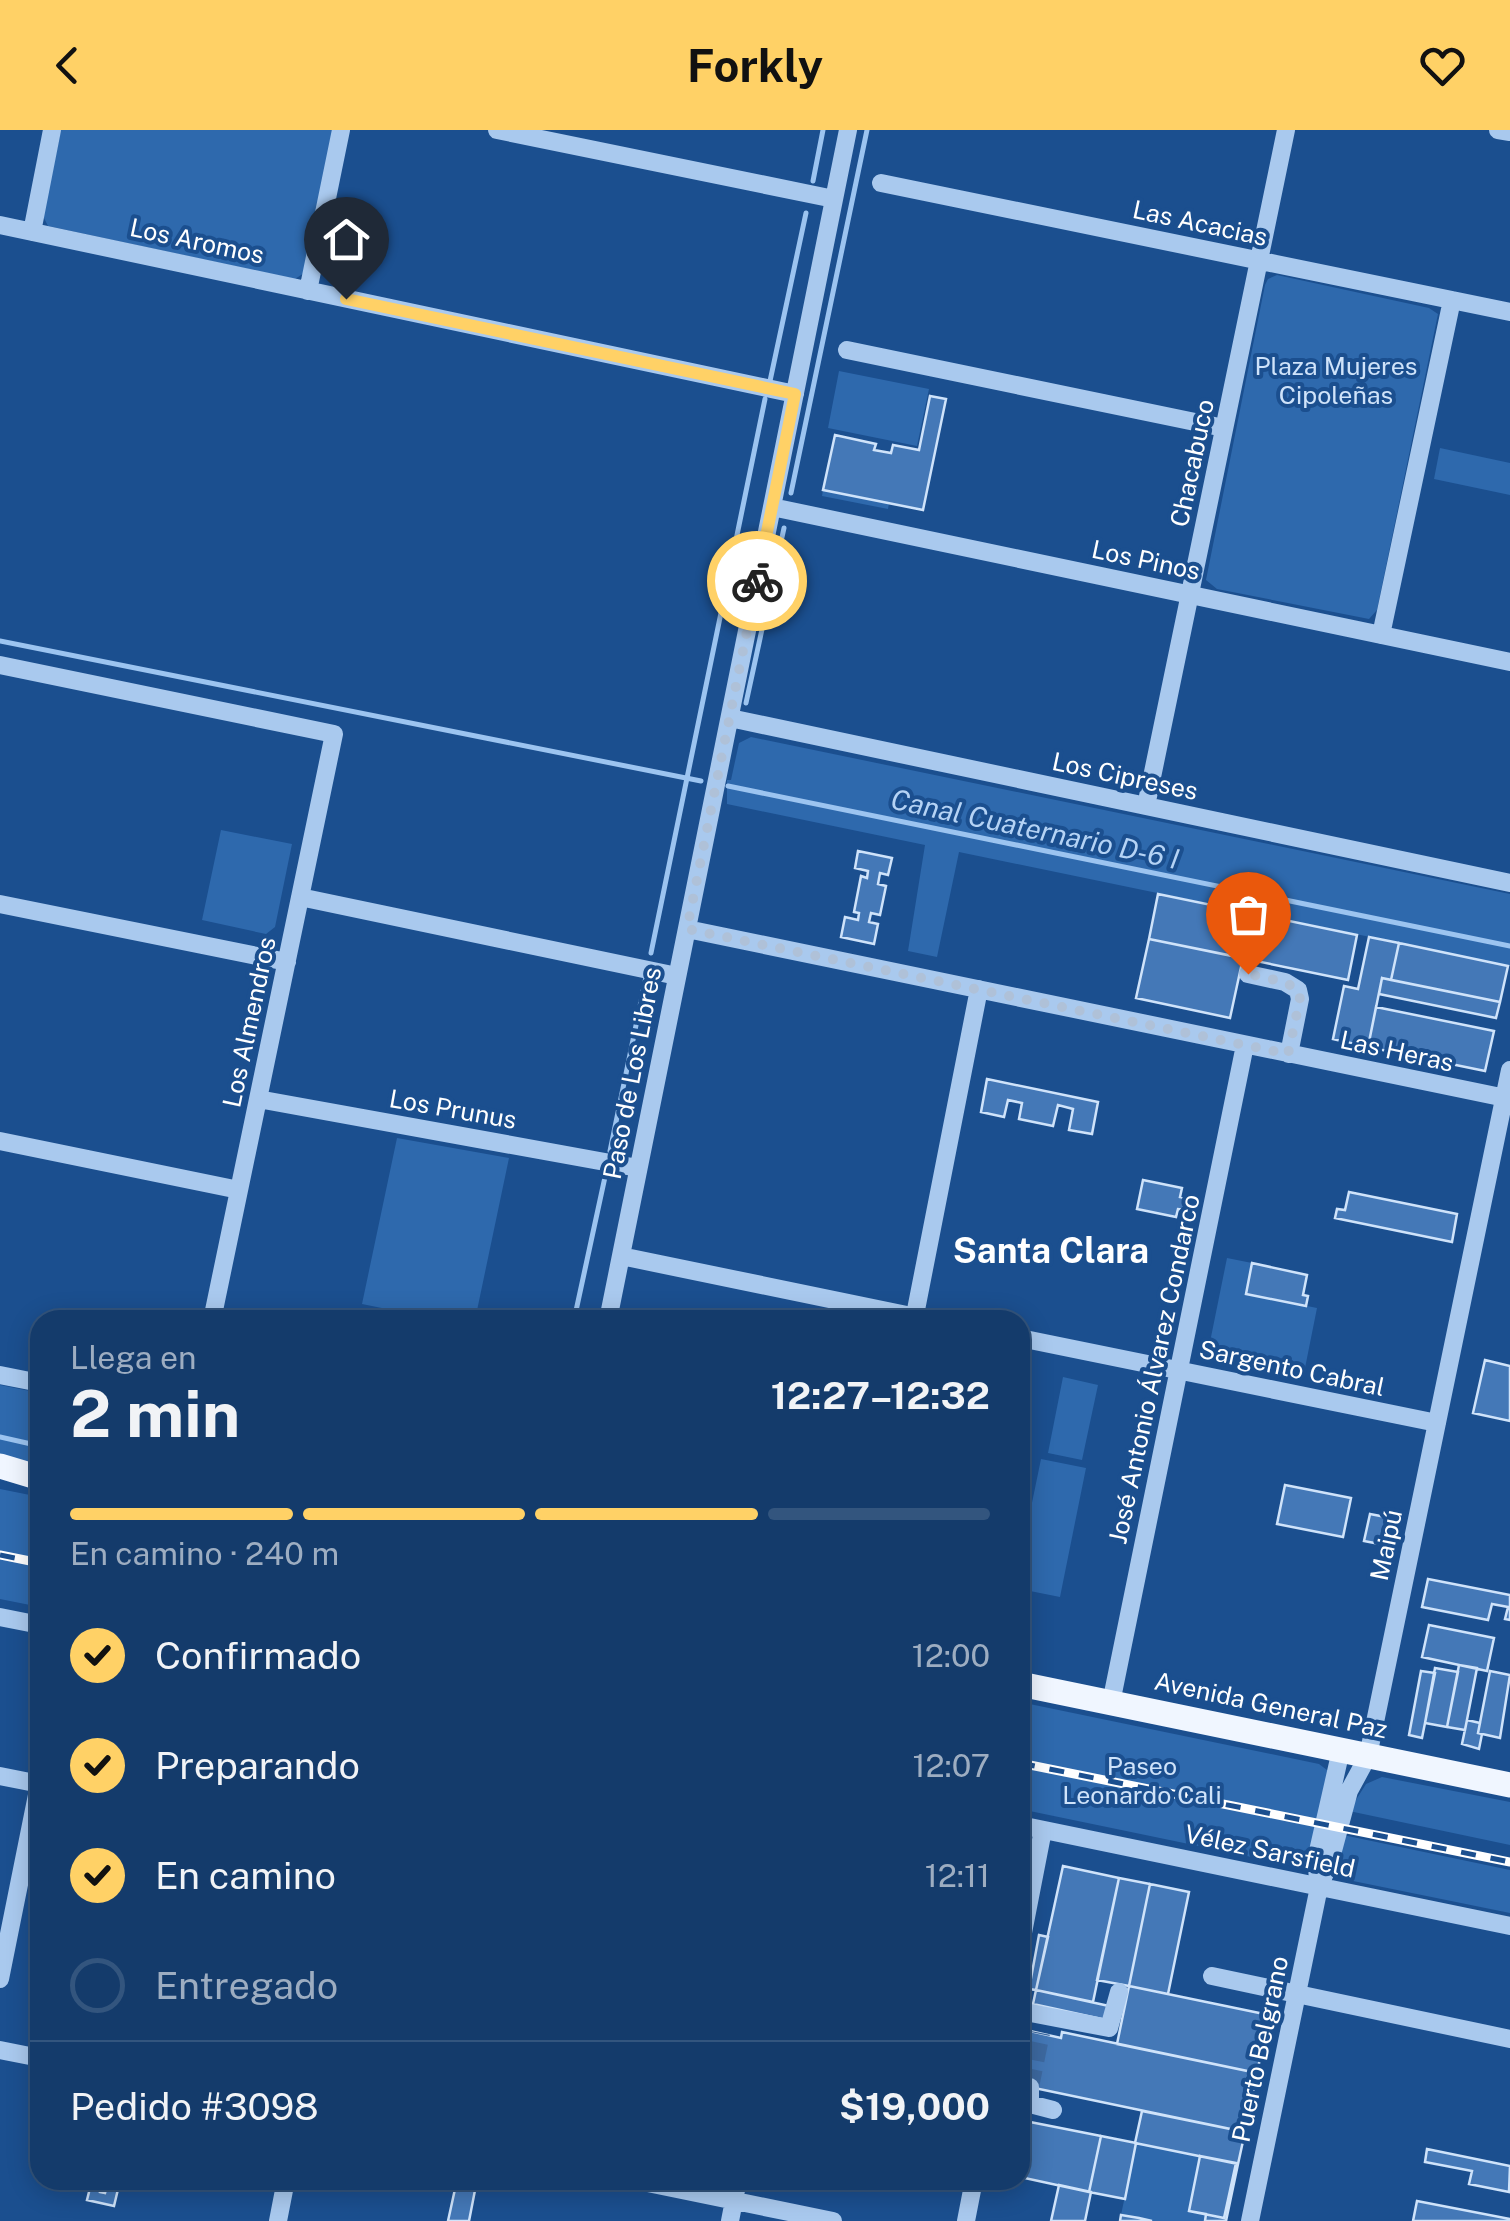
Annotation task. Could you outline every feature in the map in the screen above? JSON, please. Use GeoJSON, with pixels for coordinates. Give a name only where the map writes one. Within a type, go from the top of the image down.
{"type":"FeatureCollection","features":[{"type":"Feature","properties":{"kind":"main road"},"geometry":{"type":"LineString","coordinates":[[0,1466],[30,1475]]}},
{"type":"Feature","properties":{"kind":"main road"},"geometry":{"type":"LineString","coordinates":[[0,1481],[30,1485]]}},
{"type":"Feature","properties":{"kind":"main road","name":"Avenida General Paz"},"geometry":{"type":"LineString","coordinates":[[1030,1686],[1510,1785]]}},
{"type":"Feature","properties":{"kind":"street"},"geometry":{"type":"LineString","coordinates":[[32,232],[52,130]]}},
{"type":"Feature","properties":{"kind":"street"},"geometry":{"type":"LineString","coordinates":[[308,291],[341,130]]}},
{"type":"Feature","properties":{"kind":"street"},"geometry":{"type":"LineString","coordinates":[[497,130],[834,199]]}},
{"type":"Feature","properties":{"kind":"street","name":"Paso de Los Libres"},"geometry":{"type":"LineString","coordinates":[[610,1310],[848,130]]}},
{"type":"Feature","properties":{"kind":"street","name":"Chacabuco"},"geometry":{"type":"LineString","coordinates":[[1146,806],[1286,130]]}},
{"type":"Feature","properties":{"kind":"street"},"geometry":{"type":"LineString","coordinates":[[1498,130],[1510,132]]}},
{"type":"Feature","properties":{"kind":"street","name":"Las Acacias"},"geometry":{"type":"LineString","coordinates":[[880,183],[1510,312]]}},
{"type":"Feature","properties":{"kind":"street","name":"Los Aromos"},"geometry":{"type":"LineString","coordinates":[[0,225],[795,394]]}},
{"type":"Feature","properties":{"kind":"street"},"geometry":{"type":"LineString","coordinates":[[1381,635],[1452,300]]}},
{"type":"Feature","properties":{"kind":"street"},"geometry":{"type":"LineString","coordinates":[[847,350],[1224,428]]}},
{"type":"Feature","properties":{"kind":"street","name":"Los Pinos"},"geometry":{"type":"LineString","coordinates":[[772,507],[1510,662]]}},
{"type":"Feature","properties":{"kind":"street","name":"Los Almendros"},"geometry":{"type":"LineString","coordinates":[[0,665],[334,734],[214,1310]]}},
{"type":"Feature","properties":{"kind":"street","name":"Los Cipreses"},"geometry":{"type":"LineString","coordinates":[[730,718],[1510,883]]}},
{"type":"Feature","properties":{"kind":"street"},"geometry":{"type":"LineString","coordinates":[[300,897],[678,976]]}},
{"type":"Feature","properties":{"kind":"street"},"geometry":{"type":"LineString","coordinates":[[0,904],[287,962]]}},
{"type":"Feature","properties":{"kind":"street","name":"Las Heras"},"geometry":{"type":"LineString","coordinates":[[687,929],[1507,1099]]}},
{"type":"Feature","properties":{"kind":"street"},"geometry":{"type":"LineString","coordinates":[[1248,974],[1285,982],[1298,990],[1300,999],[1288,1054]]}},
{"type":"Feature","properties":{"kind":"street"},"geometry":{"type":"LineString","coordinates":[[922,1310],[979,989]]}},
{"type":"Feature","properties":{"kind":"street","name":"José Antonio Álvarez Condarco"},"geometry":{"type":"LineString","coordinates":[[1111,1703],[1246,1044]]}},
{"type":"Feature","properties":{"kind":"street","name":"Maipú"},"geometry":{"type":"LineString","coordinates":[[1318,1886],[1330,1862],[1349,1791],[1368,1756],[1510,1070]]}},
{"type":"Feature","properties":{"kind":"street","name":"Los Prunus"},"geometry":{"type":"LineString","coordinates":[[258,1099],[638,1168]]}},
{"type":"Feature","properties":{"kind":"street"},"geometry":{"type":"LineString","coordinates":[[0,1142],[240,1190]]}},
{"type":"Feature","properties":{"kind":"street"},"geometry":{"type":"LineString","coordinates":[[620,1256],[877,1310]]}},
{"type":"Feature","properties":{"kind":"street","name":"Sargento Cabral"},"geometry":{"type":"LineString","coordinates":[[1030,1340],[1437,1423]]}},
{"type":"Feature","properties":{"kind":"street"},"geometry":{"type":"LineString","coordinates":[[0,1375],[30,1382]]}},
{"type":"Feature","properties":{"kind":"street"},"geometry":{"type":"LineString","coordinates":[[0,1617],[30,1623]]}},
{"type":"Feature","properties":{"kind":"street"},"geometry":{"type":"LineString","coordinates":[[1318,1886],[1316,1860],[1341,1750]]}},
{"type":"Feature","properties":{"kind":"street"},"geometry":{"type":"LineString","coordinates":[[0,1776],[30,1781]]}},
{"type":"Feature","properties":{"kind":"street","name":"Vélez Sarsfield"},"geometry":{"type":"LineString","coordinates":[[1030,1827],[1510,1926]]}},
{"type":"Feature","properties":{"kind":"street"},"geometry":{"type":"LineString","coordinates":[[1030,1897],[1043,1830]]}},
{"type":"Feature","properties":{"kind":"street"},"geometry":{"type":"LineString","coordinates":[[0,1979],[30,1832]]}},
{"type":"Feature","properties":{"kind":"street","name":"Puerto Belgrano"},"geometry":{"type":"LineString","coordinates":[[1250,2221],[1318,1886]]}},
{"type":"Feature","properties":{"kind":"street"},"geometry":{"type":"LineString","coordinates":[[1212,1976],[1510,2038]]}},
{"type":"Feature","properties":{"kind":"street"},"geometry":{"type":"LineString","coordinates":[[1030,2016],[1042,2024],[1109,2028],[1119,1992]]}},
{"type":"Feature","properties":{"kind":"street"},"geometry":{"type":"LineString","coordinates":[[0,2050],[30,2056]]}},
{"type":"Feature","properties":{"kind":"street"},"geometry":{"type":"LineString","coordinates":[[1030,2087],[1030,2104],[1054,2110]]}},
{"type":"Feature","properties":{"kind":"street"},"geometry":{"type":"LineString","coordinates":[[278,2221],[284,2190]]}},
{"type":"Feature","properties":{"kind":"street"},"geometry":{"type":"LineString","coordinates":[[681,2190],[833,2221]]}},
{"type":"Feature","properties":{"kind":"street"},"geometry":{"type":"LineString","coordinates":[[730,2221],[736,2190]]}},
{"type":"Feature","properties":{"kind":"street"},"geometry":{"type":"LineString","coordinates":[[966,2221],[972,2190]]}},
{"type":"Feature","properties":{"kind":"green space"},"geometry":{"type":"Polygon","coordinates":[[[61,130],[334,130],[304,273],[295,279],[48,226],[43,216],[61,130]]]}},
{"type":"Feature","properties":{"kind":"green space","name":"Plaza Mujeres Cipoleñas"},"geometry":{"type":"Polygon","coordinates":[[[1277,275],[1429,308],[1438,314],[1377,610],[1369,619],[1217,589],[1206,580],[1265,285],[1277,275]]]}},
{"type":"Feature","properties":{"kind":"green space"},"geometry":{"type":"Polygon","coordinates":[[[839,371],[929,389],[917,446],[828,428],[839,371]]]}},
{"type":"Feature","properties":{"kind":"green space"},"geometry":{"type":"Polygon","coordinates":[[[1440,448],[1510,463],[1510,495],[1434,479],[1440,448]]]}},
{"type":"Feature","properties":{"kind":"green space"},"geometry":{"type":"Polygon","coordinates":[[[823,490],[889,503],[888,509],[822,496],[823,490]]]}},
{"type":"Feature","properties":{"kind":"green space"},"geometry":{"type":"Polygon","coordinates":[[[751,737],[1510,894],[1510,966],[959,852],[937,957],[908,951],[925,845],[727,804],[727,780],[731,780],[739,743],[751,737]]]}},
{"type":"Feature","properties":{"kind":"green space"},"geometry":{"type":"Polygon","coordinates":[[[221,830],[292,844],[275,927],[266,934],[202,920],[221,830]]]}},
{"type":"Feature","properties":{"kind":"green space"},"geometry":{"type":"Polygon","coordinates":[[[397,1138],[509,1158],[477,1310],[392,1310],[362,1304],[397,1138]]]}},
{"type":"Feature","properties":{"kind":"green space"},"geometry":{"type":"Polygon","coordinates":[[[1227,1258],[1252,1263],[1247,1294],[1317,1308],[1304,1373],[1218,1355],[1210,1342],[1227,1258]]]}},
{"type":"Feature","properties":{"kind":"green space"},"geometry":{"type":"Polygon","coordinates":[[[1063,1377],[1098,1385],[1082,1460],[1048,1453],[1063,1377]]]}},
{"type":"Feature","properties":{"kind":"green space"},"geometry":{"type":"Polygon","coordinates":[[[0,1385],[30,1391],[30,1462],[0,1456],[0,1385]]]}},
{"type":"Feature","properties":{"kind":"green space"},"geometry":{"type":"Polygon","coordinates":[[[1041,1459],[1086,1468],[1060,1597],[1030,1591],[1030,1512],[1041,1459]]]}},
{"type":"Feature","properties":{"kind":"green space"},"geometry":{"type":"Polygon","coordinates":[[[0,1489],[30,1495],[30,1605],[0,1599],[0,1489]]]}},
{"type":"Feature","properties":{"kind":"green space","name":"Paseo Leonardo Cali"},"geometry":{"type":"Polygon","coordinates":[[[1030,1704],[1319,1764],[1327,1770],[1329,1779],[1311,1853],[1300,1867],[1030,1811],[1030,1704]]]}},
{"type":"Feature","properties":{"kind":"green space"},"geometry":{"type":"Polygon","coordinates":[[[1382,1777],[1510,1802],[1510,1845],[1349,1811],[1366,1784],[1382,1777]]]}},
{"type":"Feature","properties":{"kind":"green space"},"geometry":{"type":"Polygon","coordinates":[[[1343,1835],[1510,1870],[1510,1913],[1353,1881],[1340,1867],[1343,1835]]]}},
{"type":"Feature","properties":{"kind":"green space"},"geometry":{"type":"Polygon","coordinates":[[[1136,2143],[1200,2156],[1189,2210],[1206,2214],[1205,2221],[1152,2221],[1121,2215],[1136,2143]]]}},
{"type":"Feature","properties":{"kind":"building"},"geometry":{"type":"Polygon","coordinates":[[[930,396],[946,399],[923,510],[823,490],[835,435],[876,444],[874,450],[891,453],[893,445],[919,450],[930,396]]]}},
{"type":"Feature","properties":{"kind":"building"},"geometry":{"type":"Polygon","coordinates":[[[858,851],[892,858],[888,875],[880,873],[878,884],[886,886],[880,915],[871,913],[869,922],[878,924],[874,944],[841,937],[845,917],[858,920],[859,913],[854,912],[861,876],[867,878],[868,871],[855,868],[858,851]]]}},
{"type":"Feature","properties":{"kind":"building"},"geometry":{"type":"Polygon","coordinates":[[[1158,894],[1357,935],[1348,980],[1149,939],[1158,894]]]}},
{"type":"Feature","properties":{"kind":"building"},"geometry":{"type":"Polygon","coordinates":[[[1369,937],[1399,943],[1391,980],[1382,978],[1368,1047],[1333,1039],[1344,986],[1358,989],[1369,937]]]}},
{"type":"Feature","properties":{"kind":"building"},"geometry":{"type":"Polygon","coordinates":[[[1149,939],[1243,958],[1230,1018],[1136,998],[1149,939]]]}},
{"type":"Feature","properties":{"kind":"building"},"geometry":{"type":"Polygon","coordinates":[[[1399,943],[1508,966],[1500,1002],[1391,980],[1399,943]]]}},
{"type":"Feature","properties":{"kind":"building"},"geometry":{"type":"Polygon","coordinates":[[[1382,978],[1500,1002],[1496,1018],[1379,994],[1382,978]]]}},
{"type":"Feature","properties":{"kind":"building"},"geometry":{"type":"Polygon","coordinates":[[[1376,1007],[1494,1031],[1485,1071],[1368,1047],[1376,1007]]]}},
{"type":"Feature","properties":{"kind":"building"},"geometry":{"type":"Polygon","coordinates":[[[987,1079],[1098,1102],[1092,1134],[1069,1130],[1073,1109],[1058,1105],[1053,1126],[1019,1119],[1022,1103],[1008,1100],[1004,1117],[981,1112],[987,1079]]]}},
{"type":"Feature","properties":{"kind":"building"},"geometry":{"type":"Polygon","coordinates":[[[1143,1180],[1182,1188],[1180,1197],[1190,1199],[1188,1210],[1178,1209],[1176,1217],[1137,1209],[1143,1180]]]}},
{"type":"Feature","properties":{"kind":"building"},"geometry":{"type":"Polygon","coordinates":[[[1349,1192],[1457,1214],[1452,1242],[1335,1218],[1337,1209],[1345,1210],[1349,1192]]]}},
{"type":"Feature","properties":{"kind":"building"},"geometry":{"type":"Polygon","coordinates":[[[1252,1263],[1307,1275],[1303,1295],[1308,1296],[1306,1306],[1246,1294],[1252,1263]]]}},
{"type":"Feature","properties":{"kind":"building"},"geometry":{"type":"Polygon","coordinates":[[[1485,1360],[1510,1366],[1510,1421],[1473,1413],[1485,1360]]]}},
{"type":"Feature","properties":{"kind":"building"},"geometry":{"type":"Polygon","coordinates":[[[1285,1485],[1351,1498],[1343,1537],[1277,1524],[1285,1485]]]}},
{"type":"Feature","properties":{"kind":"building"},"geometry":{"type":"Polygon","coordinates":[[[1370,1514],[1396,1519],[1390,1546],[1364,1541],[1370,1514]]]}},
{"type":"Feature","properties":{"kind":"building"},"geometry":{"type":"Polygon","coordinates":[[[1428,1579],[1510,1595],[1510,1620],[1505,1619],[1508,1607],[1492,1604],[1488,1620],[1422,1607],[1428,1579]]]}},
{"type":"Feature","properties":{"kind":"building"},"geometry":{"type":"Polygon","coordinates":[[[1429,1625],[1494,1638],[1487,1671],[1422,1657],[1429,1625]]]}},
{"type":"Feature","properties":{"kind":"building"},"geometry":{"type":"Polygon","coordinates":[[[1459,1665],[1477,1668],[1465,1730],[1447,1727],[1459,1665]]]}},
{"type":"Feature","properties":{"kind":"building"},"geometry":{"type":"Polygon","coordinates":[[[1435,1668],[1458,1672],[1447,1727],[1425,1723],[1435,1668]]]}},
{"type":"Feature","properties":{"kind":"building"},"geometry":{"type":"Polygon","coordinates":[[[1421,1671],[1435,1673],[1422,1738],[1409,1735],[1421,1671]]]}},
{"type":"Feature","properties":{"kind":"building"},"geometry":{"type":"Polygon","coordinates":[[[1490,1671],[1510,1675],[1500,1738],[1478,1733],[1490,1671]]]}},
{"type":"Feature","properties":{"kind":"building"},"geometry":{"type":"Polygon","coordinates":[[[1467,1720],[1480,1723],[1479,1749],[1462,1744],[1467,1720]]]}},
{"type":"Feature","properties":{"kind":"building"},"geometry":{"type":"Polygon","coordinates":[[[1063,1866],[1119,1878],[1093,2002],[1036,1990],[1063,1866]]]}},
{"type":"Feature","properties":{"kind":"building"},"geometry":{"type":"Polygon","coordinates":[[[1119,1878],[1150,1884],[1129,1986],[1097,1980],[1119,1878]]]}},
{"type":"Feature","properties":{"kind":"building"},"geometry":{"type":"Polygon","coordinates":[[[1150,1884],[1189,1892],[1168,1994],[1129,1986],[1150,1884]]]}},
{"type":"Feature","properties":{"kind":"building"},"geometry":{"type":"Polygon","coordinates":[[[1039,1935],[1048,1937],[1036,1990],[1030,1989],[1039,1935]]]}},
{"type":"Feature","properties":{"kind":"building"},"geometry":{"type":"Polygon","coordinates":[[[1129,1986],[1269,2015],[1257,2073],[1117,2044],[1129,1986]]]}},
{"type":"Feature","properties":{"kind":"building"},"geometry":{"type":"Polygon","coordinates":[[[1036,1990],[1109,2006],[1106,2020],[1033,2004],[1036,1990]]]}},
{"type":"Feature","properties":{"kind":"building"},"geometry":{"type":"Polygon","coordinates":[[[1030,2031],[1061,2038],[1062,2032],[1257,2073],[1245,2132],[1030,2087],[1030,2031]]]}},
{"type":"Feature","properties":{"kind":"building"},"geometry":{"type":"Polygon","coordinates":[[[1142,2111],[1245,2132],[1238,2164],[1135,2143],[1142,2111]]]}},
{"type":"Feature","properties":{"kind":"building"},"geometry":{"type":"Polygon","coordinates":[[[1030,2122],[1101,2136],[1089,2192],[1030,2179],[1030,2122]]]}},
{"type":"Feature","properties":{"kind":"building"},"geometry":{"type":"Polygon","coordinates":[[[1101,2136],[1136,2143],[1125,2199],[1089,2192],[1101,2136]]]}},
{"type":"Feature","properties":{"kind":"building"},"geometry":{"type":"Polygon","coordinates":[[[1427,2149],[1510,2166],[1509,2192],[1469,2184],[1472,2171],[1425,2162],[1427,2149]]]}},
{"type":"Feature","properties":{"kind":"building"},"geometry":{"type":"Polygon","coordinates":[[[1200,2156],[1236,2163],[1224,2218],[1189,2211],[1200,2156]]]}},
{"type":"Feature","properties":{"kind":"building"},"geometry":{"type":"Polygon","coordinates":[[[1200,2156],[1238,2164],[1226,2221],[1205,2221],[1206,2214],[1189,2211],[1200,2156]]]}},
{"type":"Feature","properties":{"kind":"building"},"geometry":{"type":"Polygon","coordinates":[[[1059,2185],[1091,2192],[1085,2221],[1051,2221],[1059,2185]]]}},
{"type":"Feature","properties":{"kind":"building"},"geometry":{"type":"Polygon","coordinates":[[[90,2190],[118,2190],[114,2206],[87,2200],[90,2190]]]}},
{"type":"Feature","properties":{"kind":"building"},"geometry":{"type":"Polygon","coordinates":[[[455,2190],[475,2190],[469,2221],[448,2221],[455,2190]]]}},
{"type":"Feature","properties":{"kind":"building"},"geometry":{"type":"Polygon","coordinates":[[[1417,2201],[1510,2219],[1510,2221],[1413,2221],[1417,2201]]]}},
{"type":"Feature","properties":{"kind":"building"},"geometry":{"type":"Polygon","coordinates":[[[1121,2215],[1139,2218],[1152,2221],[1120,2221],[1121,2215]]]}},
{"type":"Feature","properties":{"kind":"building"},"geometry":{"type":"Polygon","coordinates":[[[1121,2215],[1139,2218],[1152,2221],[1120,2221],[1121,2215]]]}},
{"type":"Feature","properties":{"kind":"waterway"},"geometry":{"type":"LineString","coordinates":[[813,181],[823,130]]}},
{"type":"Feature","properties":{"kind":"waterway"},"geometry":{"type":"LineString","coordinates":[[791,493],[867,130]]}},
{"type":"Feature","properties":{"kind":"waterway"},"geometry":{"type":"LineString","coordinates":[[770,381],[806,213]]}},
{"type":"Feature","properties":{"kind":"waterway"},"geometry":{"type":"LineString","coordinates":[[651,953],[765,399]]}},
{"type":"Feature","properties":{"kind":"waterway"},"geometry":{"type":"LineString","coordinates":[[746,703],[784,528]]}},
{"type":"Feature","properties":{"kind":"waterway"},"geometry":{"type":"LineString","coordinates":[[0,641],[701,781]]}},
{"type":"Feature","properties":{"kind":"waterway","name":"Canal Cuaternario D-6 I"},"geometry":{"type":"LineString","coordinates":[[728,786],[1510,946]]}},
{"type":"Feature","properties":{"kind":"waterway"},"geometry":{"type":"LineString","coordinates":[[610,1151],[646,977]]}},
{"type":"Feature","properties":{"kind":"waterway"},"geometry":{"type":"LineString","coordinates":[[576,1310],[605,1177]]}},
{"type":"Feature","properties":{"kind":"waterway"},"geometry":{"type":"LineString","coordinates":[[0,1437],[30,1444]]}},
{"type":"Feature","properties":{"kind":"tunnel"},"geometry":{"type":"LineString","coordinates":[[1030,2087],[1041,2033]]}},
{"type":"Feature","properties":{"kind":"railway"},"geometry":{"type":"LineString","coordinates":[[0,1555],[30,1561]]}},
{"type":"Feature","properties":{"kind":"railway"},"geometry":{"type":"LineString","coordinates":[[1030,1765],[1510,1862]]}},
{"type":"Feature","properties":{"kind":"way so far"},"geometry":{"type":"LineString","coordinates":[[757,581],[687,929],[1288,1054],[1300,999],[1298,990],[1285,982],[1248,974]]}},
{"type":"Feature","properties":{"kind":"district","name":"Santa Clara"},"geometry":{"type":"Point","coordinates":[1051,1251]}},
{"type":"Feature","properties":{"kind":"route"},"geometry":{"type":"LineString","coordinates":[[346,299],[795,394],[757,581]]}}]}
